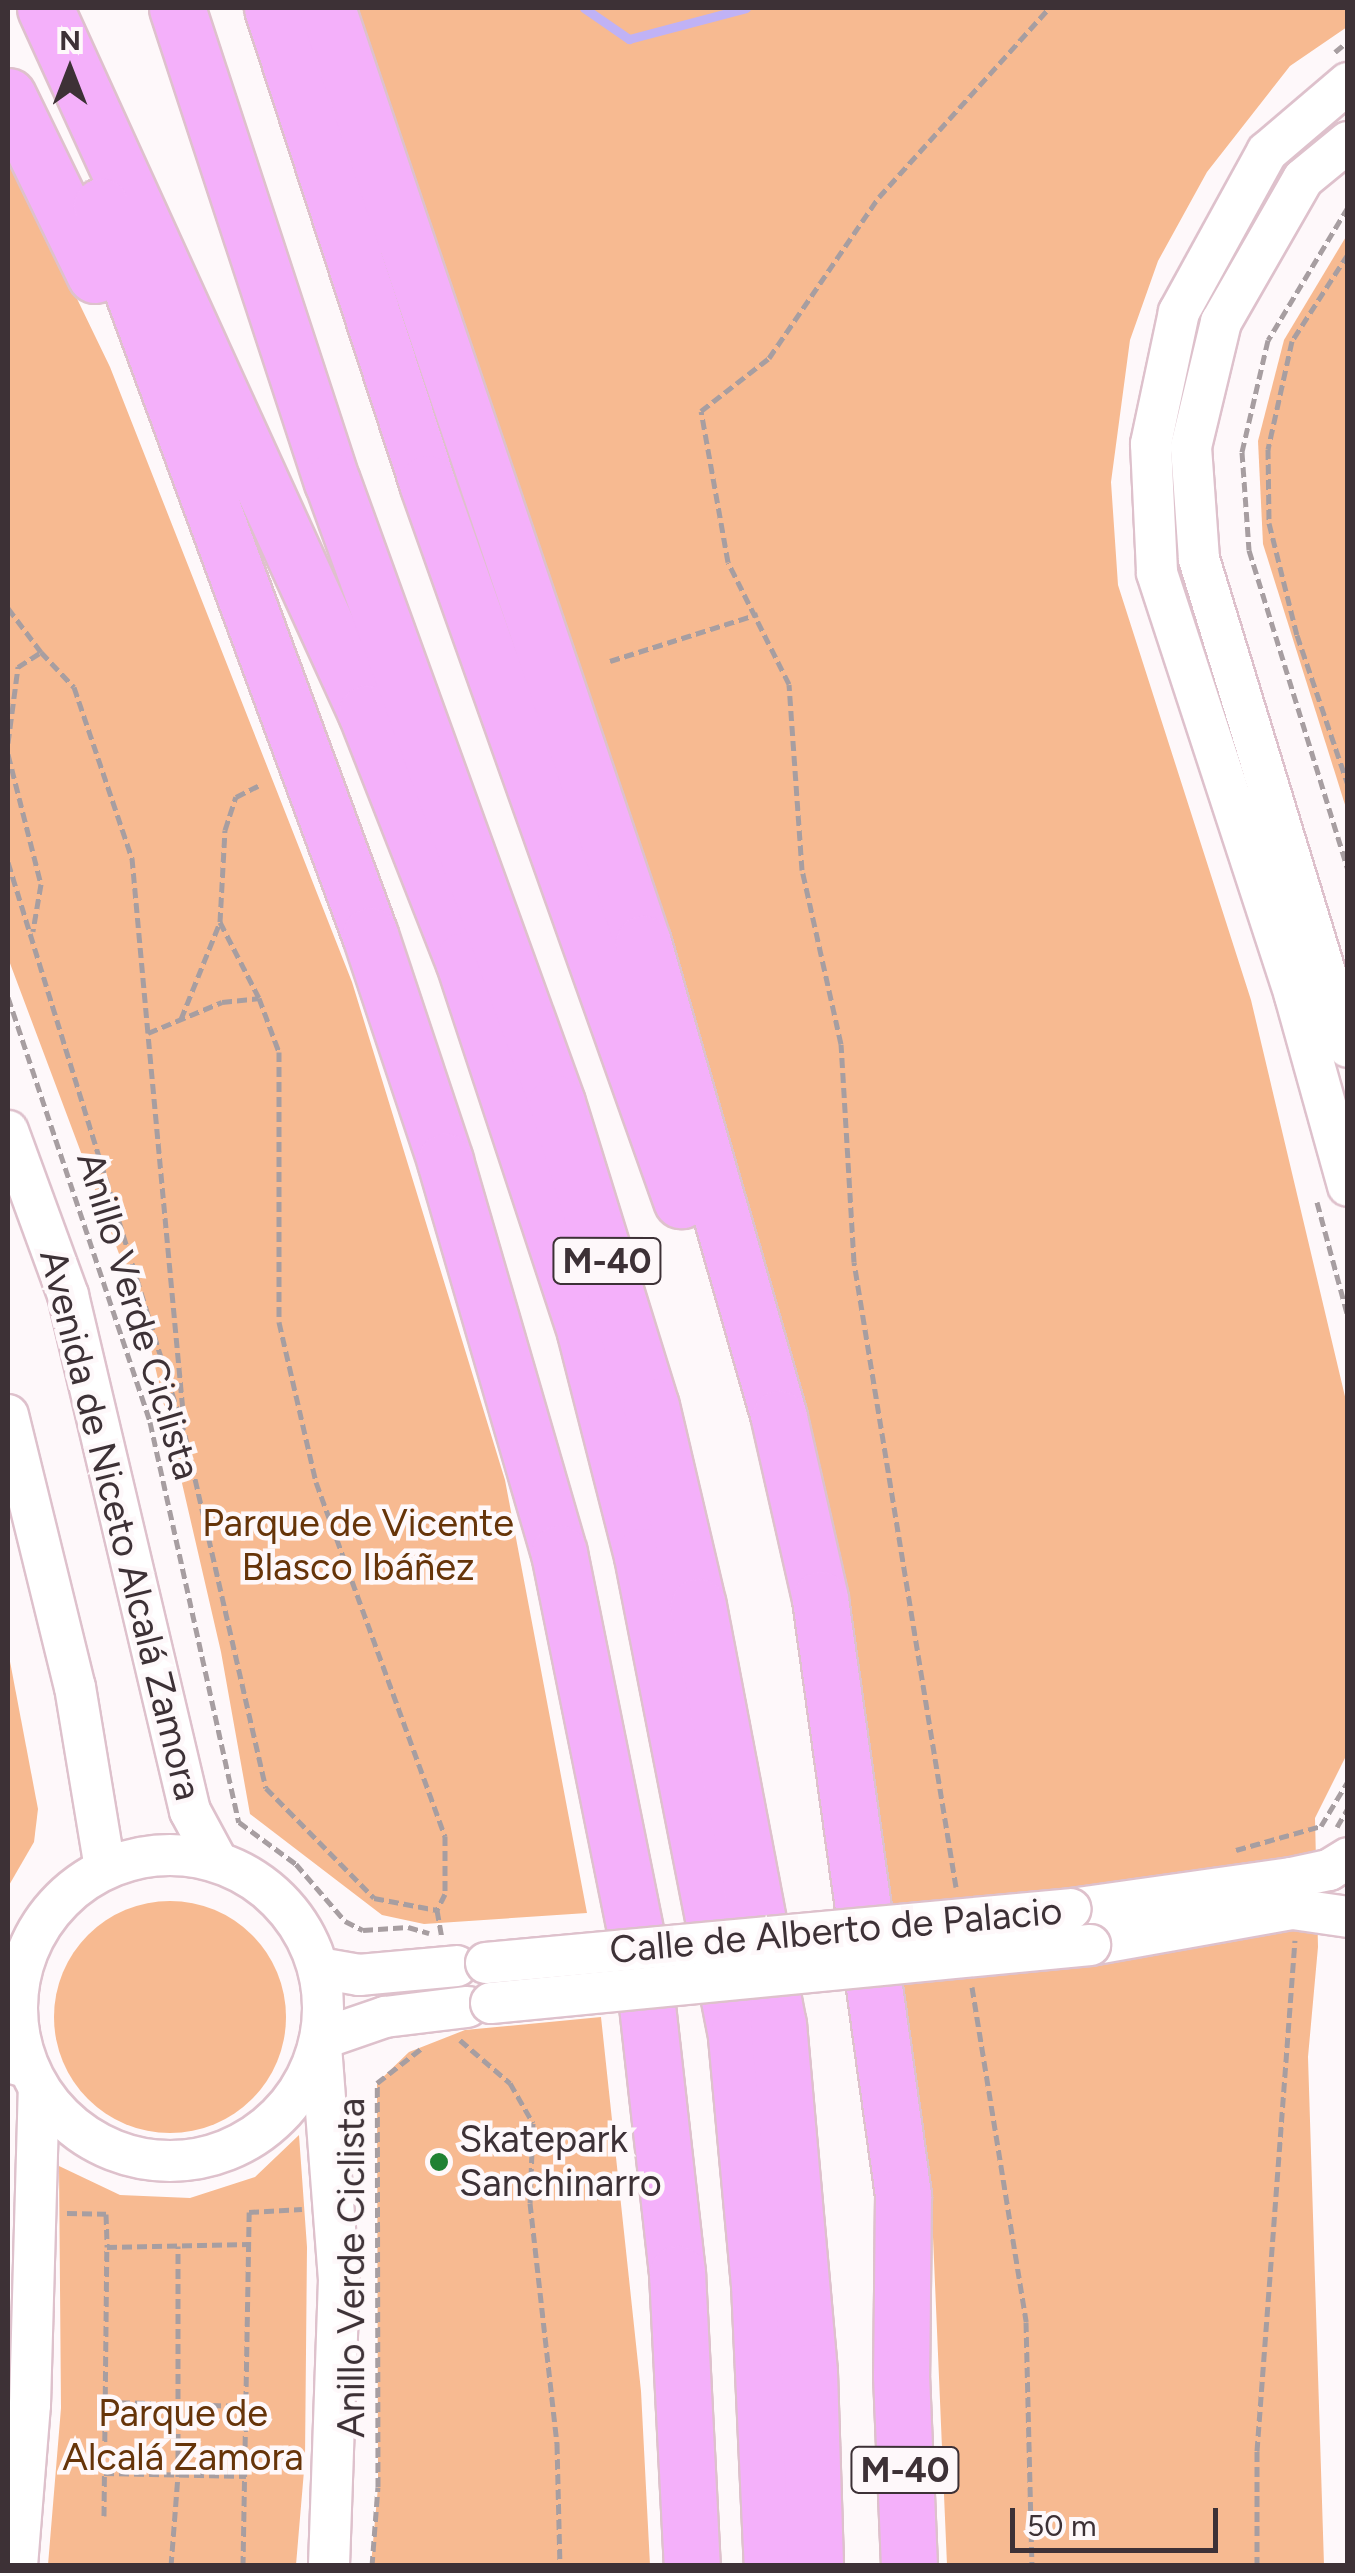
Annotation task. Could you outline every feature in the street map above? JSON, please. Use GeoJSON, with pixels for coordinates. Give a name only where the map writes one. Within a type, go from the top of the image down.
{"type":"FeatureCollection","features":[{"type":"Feature","properties":{"kind":"highway"},"geometry":{"type":"LineString","coordinates":[[20,8],[186,428],[445,1162],[559,1552],[643,1970],[677,2273],[692,2566]]}},
{"type":"Feature","properties":{"kind":"highway"},"geometry":{"type":"LineString","coordinates":[[45,8],[366,713],[463,960],[585,1332],[642,1556],[736,2037],[759,2284],[772,2566]]}},
{"type":"Feature","properties":{"kind":"highway","name":"M-40"},"geometry":{"type":"LineString","coordinates":[[178,8],[332,481],[557,1103],[651,1406],[706,1642],[778,2024],[809,2372],[815,2566]]}},
{"type":"Feature","properties":{"kind":"highway","name":"M-40"},"geometry":{"type":"LineString","coordinates":[[272,8],[426,483],[652,1106],[753,1430],[854,2010],[887,2306],[900,2375],[909,2566]]}},
{"type":"Feature","properties":{"kind":"highway"},"geometry":{"type":"LineString","coordinates":[[327,8],[644,943],[779,1418],[820,1599],[903,2194],[900,2375]]}},
{"type":"Feature","properties":{"kind":"highway"},"geometry":{"type":"LineString","coordinates":[[8,96],[83,248],[280,699]]}},
{"type":"Feature","properties":{"kind":"street"},"geometry":{"type":"LineString","coordinates":[[1348,83],[1267,152],[1180,312],[1151,444],[1157,573],[1295,996],[1348,1186]]}},
{"type":"Feature","properties":{"kind":"street"},"geometry":{"type":"LineString","coordinates":[[1348,142],[1303,179],[1220,322],[1192,448],[1199,559],[1348,1047]]}},
{"type":"Feature","properties":{"kind":"street","name":"Avenida de Niceto Alcalá Zamora"},"geometry":{"type":"LineString","coordinates":[[8,1130],[68,1295],[190,1811],[218,1861]]}},
{"type":"Feature","properties":{"kind":"street"},"geometry":{"type":"LineString","coordinates":[[8,1415],[75,1687],[106,1868]]}},
{"type":"Feature","properties":{"kind":"street"},"geometry":{"type":"LineString","coordinates":[[18,2566],[30,2405],[32,2212],[25,2076],[13,1984],[34,1934],[64,1895],[106,1868],[161,1855],[218,1861],[282,1901],[319,1968],[339,2280],[329,2566]]}},
{"type":"Feature","properties":{"kind":"street","name":"Calle de Alberto de Palacio"},"geometry":{"type":"LineString","coordinates":[[319,1968],[359,1976],[462,1956],[1071,1909],[1292,1878],[1348,1858]]}},
{"type":"Feature","properties":{"kind":"street","name":"Calle de Alberto de Palacio"},"geometry":{"type":"LineString","coordinates":[[321,2041],[385,2018],[470,2020],[1090,1946],[1293,1909],[1348,1916]]}},
{"type":"Feature","properties":{"kind":"street"},"geometry":{"type":"LineString","coordinates":[[25,2076],[64,2120],[97,2143],[135,2158],[188,2160],[251,2139],[282,2113],[306,2080],[321,2041]]}},
{"type":"Feature","properties":{"kind":"path"},"geometry":{"type":"LineString","coordinates":[[959,1902],[854,1262],[842,1044],[802,870],[789,684],[758,614],[728,562],[701,412],[769,358],[879,197],[1049,8]]}},
{"type":"Feature","properties":{"kind":"path"},"geometry":{"type":"LineString","coordinates":[[1348,207],[1268,340],[1242,452],[1249,550],[1348,870]]}},
{"type":"Feature","properties":{"kind":"path"},"geometry":{"type":"LineString","coordinates":[[1348,254],[1292,341],[1268,449],[1269,523],[1297,635],[1348,785]]}},
{"type":"Feature","properties":{"kind":"path"},"geometry":{"type":"LineString","coordinates":[[8,608],[74,687],[132,858],[185,1435]]}},
{"type":"Feature","properties":{"kind":"path"},"geometry":{"type":"LineString","coordinates":[[610,661],[758,614]]}},
{"type":"Feature","properties":{"kind":"path"},"geometry":{"type":"LineString","coordinates":[[8,743],[18,667],[41,652]]}},
{"type":"Feature","properties":{"kind":"path"},"geometry":{"type":"LineString","coordinates":[[8,754],[41,884],[32,936]]}},
{"type":"Feature","properties":{"kind":"path"},"geometry":{"type":"LineString","coordinates":[[182,1019],[220,922],[225,830],[236,797],[258,786]]}},
{"type":"Feature","properties":{"kind":"path"},"geometry":{"type":"LineString","coordinates":[[8,862],[185,1435],[266,1788],[374,1898],[437,1910]]}},
{"type":"Feature","properties":{"kind":"path"},"geometry":{"type":"LineString","coordinates":[[220,922],[259,998],[279,1052],[279,1322],[316,1482],[445,1836],[445,1894],[437,1910]]}},
{"type":"Feature","properties":{"kind":"path","name":"Anillo Verde Ciclista"},"geometry":{"type":"LineString","coordinates":[[8,997],[150,1422],[239,1822],[296,1864],[345,1922],[363,1930],[408,1927],[462,1956]]}},
{"type":"Feature","properties":{"kind":"path"},"geometry":{"type":"LineString","coordinates":[[148,1033],[222,1002],[259,998]]}},
{"type":"Feature","properties":{"kind":"path"},"geometry":{"type":"LineString","coordinates":[[1226,1854],[1321,1826],[1348,1782]]}},
{"type":"Feature","properties":{"kind":"path"},"geometry":{"type":"LineString","coordinates":[[437,1910],[462,1956]]}},
{"type":"Feature","properties":{"kind":"path"},"geometry":{"type":"LineString","coordinates":[[1257,2566],[1257,2451],[1295,1937]]}},
{"type":"Feature","properties":{"kind":"path"},"geometry":{"type":"LineString","coordinates":[[969,1969],[1026,2322],[1032,2566]]}},
{"type":"Feature","properties":{"kind":"path"},"geometry":{"type":"LineString","coordinates":[[441,2042],[470,2020],[533,2122],[530,2203],[556,2444],[560,2566]]}},
{"type":"Feature","properties":{"kind":"path","name":"Anillo Verde Ciclista"},"geometry":{"type":"LineString","coordinates":[[372,2566],[377,2083],[409,2052],[425,2047]]}},
{"type":"Feature","properties":{"kind":"path"},"geometry":{"type":"LineString","coordinates":[[244,2566],[250,2212],[335,2208]]}},
{"type":"Feature","properties":{"kind":"path"},"geometry":{"type":"LineString","coordinates":[[32,2212],[106,2214],[104,2516]]}},
{"type":"Feature","properties":{"kind":"path"},"geometry":{"type":"LineString","coordinates":[[107,2247],[249,2244]]}},
{"type":"Feature","properties":{"kind":"path"},"geometry":{"type":"LineString","coordinates":[[171,2566],[178,2474],[178,2246]]}},
{"type":"Feature","properties":{"kind":"path"},"geometry":{"type":"LineString","coordinates":[[106,2402],[151,2403]]}},
{"type":"Feature","properties":{"kind":"path"},"geometry":{"type":"LineString","coordinates":[[212,2405],[247,2406]]}},
{"type":"Feature","properties":{"kind":"path"},"geometry":{"type":"LineString","coordinates":[[104,2473],[247,2476]]}},
{"type":"Feature","properties":{"kind":"green space"},"geometry":{"type":"Polygon","coordinates":[[[339,8],[1347,8],[1347,27],[1290,66],[1207,172],[1158,261],[1130,340],[1111,482],[1118,585],[1251,1000],[1347,1405],[1347,1754],[1315,1818],[1318,1947],[1308,2057],[1324,2565],[947,2565],[933,2237],[860,1722],[339,8]]]}},
{"type":"Feature","properties":{"kind":"green space","name":"Parque de Vicente Blasco Ibáñez"},"geometry":{"type":"Polygon","coordinates":[[[8,156],[110,367],[352,982],[505,1480],[587,1913],[424,1924],[382,1915],[250,1814],[221,1652],[145,1323],[8,958],[8,156]]]}},
{"type":"Feature","properties":{"kind":"green space"},"geometry":{"type":"Polygon","coordinates":[[[1347,235],[1347,811],[1263,544],[1258,441],[1284,340],[1347,235]]]}},
{"type":"Feature","properties":{"kind":"green space"},"geometry":{"type":"Polygon","coordinates":[[[8,1651],[38,1809],[34,1842],[8,1887],[8,1651]]]}},
{"type":"Feature","properties":{"kind":"green space"},"geometry":{"type":"Polygon","coordinates":[[[170,1901],[214,1910],[252,1935],[277,1973],[286,2017],[277,2061],[252,2099],[214,2124],[170,2133],[126,2124],[88,2099],[63,2061],[54,2017],[63,1973],[88,1935],[126,1910],[170,1901]]]}},
{"type":"Feature","properties":{"kind":"green space"},"geometry":{"type":"Polygon","coordinates":[[[601,2017],[641,2391],[650,2565],[371,2565],[378,2487],[377,2083],[409,2052],[465,2030],[601,2017]]]}},
{"type":"Feature","properties":{"kind":"green space","name":"Parque de Alcalá Zamora"},"geometry":{"type":"Polygon","coordinates":[[[299,2135],[307,2247],[305,2459],[296,2565],[48,2565],[61,2408],[59,2166],[120,2195],[190,2198],[255,2177],[299,2135]]]}},
{"type":"Feature","properties":{"kind":"waterway"},"geometry":{"type":"LineString","coordinates":[[584,8],[629,39],[746,8]]}},
{"type":"Feature","properties":{"kind":"place","name":"Skatepark Sanchinarro"},"geometry":{"type":"Point","coordinates":[439,2162]}}]}
